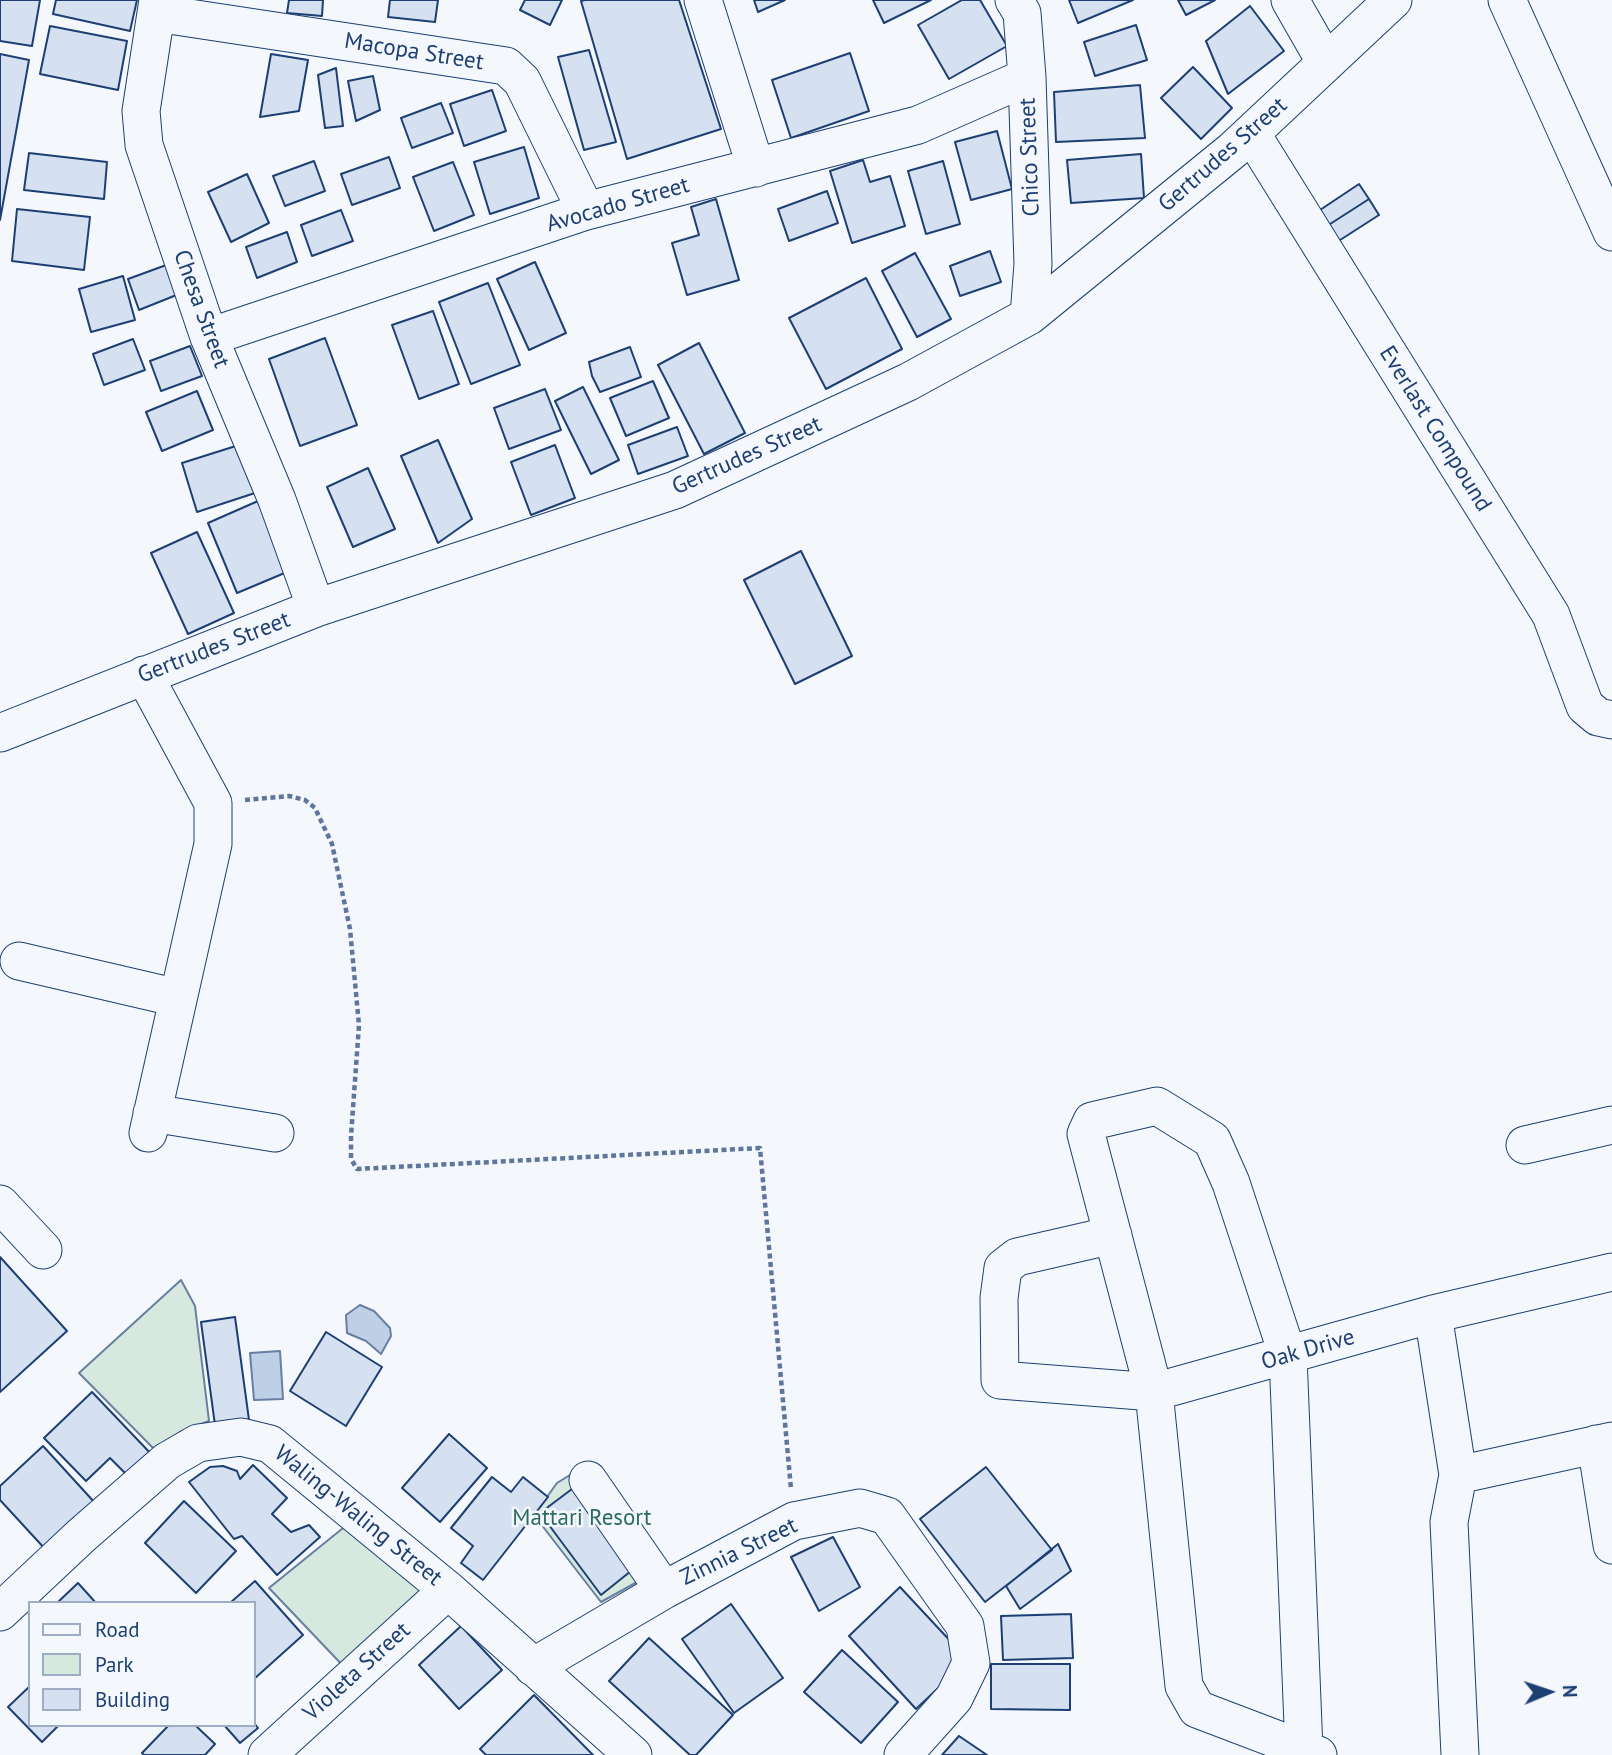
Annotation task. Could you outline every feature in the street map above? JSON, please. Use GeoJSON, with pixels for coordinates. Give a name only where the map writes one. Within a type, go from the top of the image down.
{"type":"FeatureCollection","features":[{"type":"Feature","properties":{"kind":"street"},"geometry":{"type":"LineString","coordinates":[[703,0],[756,168]]}},
{"type":"Feature","properties":{"kind":"street","name":"Chico Street"},"geometry":{"type":"LineString","coordinates":[[1014,0],[1022,13],[1027,77],[1033,264],[1029,316]]}},
{"type":"Feature","properties":{"kind":"street"},"geometry":{"type":"LineString","coordinates":[[1290,0],[1326,63]]}},
{"type":"Feature","properties":{"kind":"street","name":"Gertrudes Street"},"geometry":{"type":"LineString","coordinates":[[0,733],[316,608],[675,490],[908,382],[1029,316],[1251,133],[1394,0]]}},
{"type":"Feature","properties":{"kind":"street"},"geometry":{"type":"LineString","coordinates":[[1507,0],[1612,232]]}},
{"type":"Feature","properties":{"kind":"street","name":"Macopa Street"},"geometry":{"type":"LineString","coordinates":[[157,7],[506,66],[522,81],[586,211]]}},
{"type":"Feature","properties":{"kind":"street","name":"Chesa Street"},"geometry":{"type":"LineString","coordinates":[[157,7],[140,128],[209,337],[277,500],[316,608]]}},
{"type":"Feature","properties":{"kind":"street","name":"Avocado Street"},"geometry":{"type":"LineString","coordinates":[[209,337],[586,211],[918,125],[1027,77]]}},
{"type":"Feature","properties":{"kind":"street","name":"Everlast Compound"},"geometry":{"type":"LineString","coordinates":[[1251,133],[1550,615],[1585,706],[1598,717],[1612,720]]}},
{"type":"Feature","properties":{"kind":"street"},"geometry":{"type":"LineString","coordinates":[[144,675],[213,803],[213,844],[150,1123],[275,1133]]}},
{"type":"Feature","properties":{"kind":"street"},"geometry":{"type":"LineString","coordinates":[[19,961],[177,998]]}},
{"type":"Feature","properties":{"kind":"street"},"geometry":{"type":"LineString","coordinates":[[1157,1106],[1212,1140],[1231,1183],[1288,1356],[1311,1752],[1197,1709],[1184,1686],[1154,1392],[1113,1235],[1086,1134],[1092,1121],[1157,1106]]}},
{"type":"Feature","properties":{"kind":"street"},"geometry":{"type":"LineString","coordinates":[[1525,1145],[1612,1125]]}},
{"type":"Feature","properties":{"kind":"street"},"geometry":{"type":"LineString","coordinates":[[0,1204],[43,1250]]}},
{"type":"Feature","properties":{"kind":"street","name":"Oak Drive"},"geometry":{"type":"LineString","coordinates":[[1113,1235],[1017,1257],[1003,1268],[999,1298],[1000,1380],[1154,1392],[1433,1314],[1612,1272]]}},
{"type":"Feature","properties":{"kind":"street"},"geometry":{"type":"LineString","coordinates":[[1433,1314],[1458,1475],[1449,1522],[1460,1755]]}},
{"type":"Feature","properties":{"kind":"street","name":"Waling-Waling Street"},"geometry":{"type":"LineString","coordinates":[[0,1612],[82,1535],[167,1461],[198,1443],[241,1437],[270,1444],[448,1590],[633,1755]]}},
{"type":"Feature","properties":{"kind":"street"},"geometry":{"type":"LineString","coordinates":[[1458,1475],[1604,1442],[1612,1545]]}},
{"type":"Feature","properties":{"kind":"street"},"geometry":{"type":"LineString","coordinates":[[588,1480],[664,1590]]}},
{"type":"Feature","properties":{"kind":"street","name":"Zinnia Street"},"geometry":{"type":"LineString","coordinates":[[533,1667],[664,1590],[794,1521],[860,1507],[887,1516],[965,1626],[971,1663],[960,1686],[954,1698],[902,1755]]}},
{"type":"Feature","properties":{"kind":"street","name":"Violeta Street"},"geometry":{"type":"LineString","coordinates":[[267,1755],[448,1590]]}},
{"type":"Feature","properties":{"kind":"path"},"geometry":{"type":"LineString","coordinates":[[213,803],[289,796],[305,800],[315,808],[332,844],[350,929],[359,1025],[351,1136],[351,1159],[356,1169],[760,1148],[794,1521]]}},
{"type":"Feature","properties":{"kind":"green space"},"geometry":{"type":"Polygon","coordinates":[[[181,1280],[195,1306],[209,1421],[180,1432],[157,1452],[79,1373],[181,1280]]]}},
{"type":"Feature","properties":{"kind":"green space","name":"Mattari Resort"},"geometry":{"type":"Polygon","coordinates":[[[591,1462],[659,1570],[601,1602],[534,1515],[557,1483],[591,1462]]]}},
{"type":"Feature","properties":{"kind":"green space"},"geometry":{"type":"Polygon","coordinates":[[[348,1524],[425,1591],[348,1671],[269,1588],[348,1524]]]}},
{"type":"Feature","properties":{"kind":"water"},"geometry":{"type":"Polygon","coordinates":[[[360,1305],[374,1311],[390,1328],[391,1336],[381,1354],[366,1341],[347,1333],[346,1315],[360,1305]]]}},
{"type":"Feature","properties":{"kind":"water"},"geometry":{"type":"Polygon","coordinates":[[[280,1351],[283,1399],[254,1400],[250,1353],[280,1351]]]}},
{"type":"Feature","properties":{"kind":"building"},"geometry":{"type":"Polygon","coordinates":[[[0,0],[40,0],[32,46],[0,41],[0,0]]]}},
{"type":"Feature","properties":{"kind":"building"},"geometry":{"type":"Polygon","coordinates":[[[56,0],[137,0],[130,31],[53,14],[56,0]]]}},
{"type":"Feature","properties":{"kind":"building"},"geometry":{"type":"Polygon","coordinates":[[[289,0],[323,0],[322,16],[287,13],[289,0]]]}},
{"type":"Feature","properties":{"kind":"building"},"geometry":{"type":"Polygon","coordinates":[[[390,0],[438,0],[435,22],[388,17],[390,0]]]}},
{"type":"Feature","properties":{"kind":"building"},"geometry":{"type":"Polygon","coordinates":[[[525,0],[562,0],[550,25],[520,10],[525,0]]]}},
{"type":"Feature","properties":{"kind":"building"},"geometry":{"type":"Polygon","coordinates":[[[679,0],[721,129],[627,159],[581,1],[679,0]]]}},
{"type":"Feature","properties":{"kind":"building"},"geometry":{"type":"Polygon","coordinates":[[[754,0],[785,0],[758,12],[754,0]]]}},
{"type":"Feature","properties":{"kind":"building"},"geometry":{"type":"Polygon","coordinates":[[[873,0],[931,0],[884,23],[873,0]]]}},
{"type":"Feature","properties":{"kind":"building"},"geometry":{"type":"Polygon","coordinates":[[[962,0],[980,0],[1007,46],[949,79],[918,25],[962,0]]]}},
{"type":"Feature","properties":{"kind":"building"},"geometry":{"type":"Polygon","coordinates":[[[1069,0],[1133,0],[1078,23],[1069,0]]]}},
{"type":"Feature","properties":{"kind":"building"},"geometry":{"type":"Polygon","coordinates":[[[1178,0],[1215,0],[1186,15],[1178,0]]]}},
{"type":"Feature","properties":{"kind":"building"},"geometry":{"type":"Polygon","coordinates":[[[1250,6],[1284,51],[1228,94],[1206,41],[1250,6]]]}},
{"type":"Feature","properties":{"kind":"building"},"geometry":{"type":"Polygon","coordinates":[[[1136,25],[1147,60],[1095,76],[1084,42],[1136,25]]]}},
{"type":"Feature","properties":{"kind":"building"},"geometry":{"type":"Polygon","coordinates":[[[50,26],[127,41],[118,90],[40,74],[50,26]]]}},
{"type":"Feature","properties":{"kind":"building"},"geometry":{"type":"Polygon","coordinates":[[[589,50],[616,142],[584,150],[558,57],[589,50]]]}},
{"type":"Feature","properties":{"kind":"building"},"geometry":{"type":"Polygon","coordinates":[[[850,53],[869,111],[791,138],[772,80],[850,53]]]}},
{"type":"Feature","properties":{"kind":"building"},"geometry":{"type":"Polygon","coordinates":[[[0,54],[29,60],[0,220],[0,54]]]}},
{"type":"Feature","properties":{"kind":"building"},"geometry":{"type":"Polygon","coordinates":[[[271,54],[308,60],[299,111],[260,117],[271,54]]]}},
{"type":"Feature","properties":{"kind":"building"},"geometry":{"type":"Polygon","coordinates":[[[1193,67],[1232,108],[1201,139],[1161,98],[1193,67]]]}},
{"type":"Feature","properties":{"kind":"building"},"geometry":{"type":"Polygon","coordinates":[[[336,68],[343,126],[325,128],[318,75],[336,68]]]}},
{"type":"Feature","properties":{"kind":"building"},"geometry":{"type":"Polygon","coordinates":[[[373,76],[380,110],[356,121],[348,81],[373,76]]]}},
{"type":"Feature","properties":{"kind":"building"},"geometry":{"type":"Polygon","coordinates":[[[1140,85],[1145,138],[1056,142],[1054,92],[1140,85]]]}},
{"type":"Feature","properties":{"kind":"building"},"geometry":{"type":"Polygon","coordinates":[[[492,90],[506,131],[464,146],[450,104],[492,90]]]}},
{"type":"Feature","properties":{"kind":"building"},"geometry":{"type":"Polygon","coordinates":[[[441,103],[453,133],[412,148],[401,118],[441,103]]]}},
{"type":"Feature","properties":{"kind":"building"},"geometry":{"type":"Polygon","coordinates":[[[997,131],[1012,189],[971,200],[955,142],[997,131]]]}},
{"type":"Feature","properties":{"kind":"building"},"geometry":{"type":"Polygon","coordinates":[[[524,147],[539,198],[490,214],[474,162],[524,147]]]}},
{"type":"Feature","properties":{"kind":"building"},"geometry":{"type":"Polygon","coordinates":[[[29,153],[107,162],[104,199],[24,190],[29,153]]]}},
{"type":"Feature","properties":{"kind":"building"},"geometry":{"type":"Polygon","coordinates":[[[1141,154],[1144,198],[1071,203],[1067,160],[1141,154]]]}},
{"type":"Feature","properties":{"kind":"building"},"geometry":{"type":"Polygon","coordinates":[[[389,157],[400,188],[352,205],[341,174],[389,157]]]}},
{"type":"Feature","properties":{"kind":"building"},"geometry":{"type":"Polygon","coordinates":[[[863,160],[870,182],[890,176],[905,226],[852,243],[830,171],[863,160]]]}},
{"type":"Feature","properties":{"kind":"building"},"geometry":{"type":"Polygon","coordinates":[[[314,161],[325,191],[285,206],[273,176],[314,161]]]}},
{"type":"Feature","properties":{"kind":"building"},"geometry":{"type":"Polygon","coordinates":[[[943,161],[960,224],[926,234],[908,171],[943,161]]]}},
{"type":"Feature","properties":{"kind":"building"},"geometry":{"type":"Polygon","coordinates":[[[453,162],[474,215],[434,231],[413,177],[453,162]]]}},
{"type":"Feature","properties":{"kind":"building"},"geometry":{"type":"Polygon","coordinates":[[[247,174],[269,223],[231,242],[208,192],[247,174]]]}},
{"type":"Feature","properties":{"kind":"building"},"geometry":{"type":"Polygon","coordinates":[[[1359,184],[1369,199],[1327,226],[1317,212],[1359,184]]]}},
{"type":"Feature","properties":{"kind":"building"},"geometry":{"type":"Polygon","coordinates":[[[827,191],[838,223],[789,241],[778,209],[827,191]]]}},
{"type":"Feature","properties":{"kind":"building"},"geometry":{"type":"Polygon","coordinates":[[[716,199],[739,280],[687,295],[672,243],[699,235],[691,207],[716,199]]]}},
{"type":"Feature","properties":{"kind":"building"},"geometry":{"type":"Polygon","coordinates":[[[1369,199],[1379,215],[1337,242],[1327,226],[1369,199]]]}},
{"type":"Feature","properties":{"kind":"building"},"geometry":{"type":"Polygon","coordinates":[[[17,209],[90,217],[84,270],[12,261],[17,209]]]}},
{"type":"Feature","properties":{"kind":"building"},"geometry":{"type":"Polygon","coordinates":[[[341,210],[353,241],[312,256],[301,225],[341,210]]]}},
{"type":"Feature","properties":{"kind":"building"},"geometry":{"type":"Polygon","coordinates":[[[287,232],[297,262],[257,278],[246,247],[287,232]]]}},
{"type":"Feature","properties":{"kind":"building"},"geometry":{"type":"Polygon","coordinates":[[[990,251],[1001,282],[960,296],[950,266],[990,251]]]}},
{"type":"Feature","properties":{"kind":"building"},"geometry":{"type":"Polygon","coordinates":[[[915,253],[951,319],[917,337],[882,271],[915,253]]]}},
{"type":"Feature","properties":{"kind":"building"},"geometry":{"type":"Polygon","coordinates":[[[535,262],[566,333],[529,350],[497,279],[535,262]]]}},
{"type":"Feature","properties":{"kind":"building"},"geometry":{"type":"Polygon","coordinates":[[[169,264],[179,294],[139,310],[128,279],[169,264]]]}},
{"type":"Feature","properties":{"kind":"building"},"geometry":{"type":"Polygon","coordinates":[[[123,276],[135,320],[91,332],[79,289],[123,276]]]}},
{"type":"Feature","properties":{"kind":"building"},"geometry":{"type":"Polygon","coordinates":[[[866,278],[902,349],[826,389],[789,318],[866,278]]]}},
{"type":"Feature","properties":{"kind":"building"},"geometry":{"type":"Polygon","coordinates":[[[488,283],[520,365],[471,384],[439,302],[488,283]]]}},
{"type":"Feature","properties":{"kind":"building"},"geometry":{"type":"Polygon","coordinates":[[[433,311],[459,384],[419,399],[392,325],[433,311]]]}},
{"type":"Feature","properties":{"kind":"building"},"geometry":{"type":"Polygon","coordinates":[[[325,338],[357,425],[300,446],[269,359],[325,338]]]}},
{"type":"Feature","properties":{"kind":"building"},"geometry":{"type":"Polygon","coordinates":[[[133,339],[145,370],[104,385],[93,354],[133,339]]]}},
{"type":"Feature","properties":{"kind":"building"},"geometry":{"type":"Polygon","coordinates":[[[699,343],[745,433],[704,454],[658,365],[699,343]]]}},
{"type":"Feature","properties":{"kind":"building"},"geometry":{"type":"Polygon","coordinates":[[[190,346],[202,376],[161,391],[150,361],[190,346]]]}},
{"type":"Feature","properties":{"kind":"building"},"geometry":{"type":"Polygon","coordinates":[[[630,347],[641,377],[600,392],[589,362],[630,347]]]}},
{"type":"Feature","properties":{"kind":"building"},"geometry":{"type":"Polygon","coordinates":[[[653,381],[669,418],[626,436],[610,398],[653,381]]]}},
{"type":"Feature","properties":{"kind":"building"},"geometry":{"type":"Polygon","coordinates":[[[583,387],[619,460],[591,474],[555,401],[583,387]]]}},
{"type":"Feature","properties":{"kind":"building"},"geometry":{"type":"Polygon","coordinates":[[[545,389],[561,430],[509,449],[494,408],[545,389]]]}},
{"type":"Feature","properties":{"kind":"building"},"geometry":{"type":"Polygon","coordinates":[[[197,391],[213,430],[162,451],[146,412],[197,391]]]}},
{"type":"Feature","properties":{"kind":"building"},"geometry":{"type":"Polygon","coordinates":[[[677,427],[688,456],[638,474],[628,445],[677,427]]]}},
{"type":"Feature","properties":{"kind":"building"},"geometry":{"type":"Polygon","coordinates":[[[438,440],[472,519],[438,543],[401,456],[438,440]]]}},
{"type":"Feature","properties":{"kind":"building"},"geometry":{"type":"Polygon","coordinates":[[[239,445],[255,493],[197,512],[182,463],[239,445]]]}},
{"type":"Feature","properties":{"kind":"building"},"geometry":{"type":"Polygon","coordinates":[[[555,445],[575,498],[531,515],[511,462],[555,445]]]}},
{"type":"Feature","properties":{"kind":"building"},"geometry":{"type":"Polygon","coordinates":[[[368,468],[395,529],[353,547],[327,487],[368,468]]]}},
{"type":"Feature","properties":{"kind":"building"},"geometry":{"type":"Polygon","coordinates":[[[258,501],[287,572],[237,593],[208,523],[258,501]]]}},
{"type":"Feature","properties":{"kind":"building"},"geometry":{"type":"Polygon","coordinates":[[[197,532],[234,613],[188,634],[151,553],[197,532]]]}},
{"type":"Feature","properties":{"kind":"building"},"geometry":{"type":"Polygon","coordinates":[[[801,551],[852,656],[795,684],[744,580],[801,551]]]}},
{"type":"Feature","properties":{"kind":"building"},"geometry":{"type":"Polygon","coordinates":[[[0,1257],[67,1331],[0,1392],[0,1257]]]}},
{"type":"Feature","properties":{"kind":"building"},"geometry":{"type":"Polygon","coordinates":[[[235,1317],[249,1420],[215,1425],[201,1322],[235,1317]]]}},
{"type":"Feature","properties":{"kind":"building"},"geometry":{"type":"Polygon","coordinates":[[[326,1332],[382,1367],[346,1426],[290,1391],[326,1332]]]}},
{"type":"Feature","properties":{"kind":"building"},"geometry":{"type":"Polygon","coordinates":[[[92,1392],[154,1457],[131,1479],[110,1458],[86,1481],[44,1438],[92,1392]]]}},
{"type":"Feature","properties":{"kind":"building"},"geometry":{"type":"Polygon","coordinates":[[[449,1434],[487,1468],[440,1522],[402,1488],[449,1434]]]}},
{"type":"Feature","properties":{"kind":"building"},"geometry":{"type":"Polygon","coordinates":[[[43,1446],[96,1504],[46,1550],[0,1500],[0,1486],[43,1446]]]}},
{"type":"Feature","properties":{"kind":"building"},"geometry":{"type":"Polygon","coordinates":[[[253,1465],[287,1498],[272,1514],[291,1532],[309,1525],[320,1537],[277,1575],[242,1536],[234,1539],[189,1482],[210,1467],[223,1466],[237,1471],[240,1479],[253,1465]]]}},
{"type":"Feature","properties":{"kind":"building"},"geometry":{"type":"Polygon","coordinates":[[[986,1467],[1052,1550],[985,1602],[920,1519],[986,1467]]]}},
{"type":"Feature","properties":{"kind":"building"},"geometry":{"type":"Polygon","coordinates":[[[492,1477],[511,1492],[523,1477],[548,1497],[483,1580],[461,1563],[473,1546],[451,1528],[492,1477]]]}},
{"type":"Feature","properties":{"kind":"building"},"geometry":{"type":"Polygon","coordinates":[[[576,1486],[636,1567],[601,1595],[540,1513],[576,1486]]]}},
{"type":"Feature","properties":{"kind":"building"},"geometry":{"type":"Polygon","coordinates":[[[184,1501],[236,1551],[196,1593],[145,1543],[184,1501]]]}},
{"type":"Feature","properties":{"kind":"building"},"geometry":{"type":"Polygon","coordinates":[[[833,1537],[860,1587],[819,1611],[791,1557],[833,1537]]]}},
{"type":"Feature","properties":{"kind":"building"},"geometry":{"type":"Polygon","coordinates":[[[1058,1544],[1071,1571],[1020,1609],[1006,1586],[1058,1544]]]}},
{"type":"Feature","properties":{"kind":"building"},"geometry":{"type":"Polygon","coordinates":[[[255,1581],[303,1635],[256,1677],[256,1601],[232,1601],[255,1581]]]}},
{"type":"Feature","properties":{"kind":"building"},"geometry":{"type":"Polygon","coordinates":[[[78,1583],[94,1601],[59,1601],[78,1583]]]}},
{"type":"Feature","properties":{"kind":"building"},"geometry":{"type":"Polygon","coordinates":[[[900,1587],[968,1660],[916,1709],[849,1636],[900,1587]]]}},
{"type":"Feature","properties":{"kind":"building"},"geometry":{"type":"Polygon","coordinates":[[[731,1604],[783,1678],[734,1713],[682,1639],[731,1604]]]}},
{"type":"Feature","properties":{"kind":"building"},"geometry":{"type":"Polygon","coordinates":[[[1071,1614],[1073,1658],[1003,1660],[1001,1616],[1071,1614]]]}},
{"type":"Feature","properties":{"kind":"building"},"geometry":{"type":"Polygon","coordinates":[[[461,1626],[502,1670],[459,1709],[419,1665],[461,1626]]]}},
{"type":"Feature","properties":{"kind":"building"},"geometry":{"type":"Polygon","coordinates":[[[649,1638],[733,1715],[696,1755],[690,1755],[609,1681],[649,1638]]]}},
{"type":"Feature","properties":{"kind":"building"},"geometry":{"type":"Polygon","coordinates":[[[842,1650],[898,1702],[861,1743],[804,1692],[842,1650]]]}},
{"type":"Feature","properties":{"kind":"building"},"geometry":{"type":"Polygon","coordinates":[[[991,1664],[1070,1664],[1070,1710],[991,1709],[991,1664]]]}},
{"type":"Feature","properties":{"kind":"building"},"geometry":{"type":"Polygon","coordinates":[[[28,1688],[28,1727],[57,1727],[42,1742],[8,1707],[28,1688]]]}},
{"type":"Feature","properties":{"kind":"building"},"geometry":{"type":"Polygon","coordinates":[[[534,1695],[593,1755],[486,1755],[480,1749],[534,1695]]]}},
{"type":"Feature","properties":{"kind":"building"},"geometry":{"type":"Polygon","coordinates":[[[256,1726],[258,1728],[240,1743],[226,1727],[256,1726]]]}},
{"type":"Feature","properties":{"kind":"building"},"geometry":{"type":"Polygon","coordinates":[[[167,1727],[197,1727],[215,1744],[205,1755],[142,1753],[167,1727]]]}},
{"type":"Feature","properties":{"kind":"building"},"geometry":{"type":"Polygon","coordinates":[[[959,1736],[987,1755],[942,1755],[959,1736]]]}}]}
